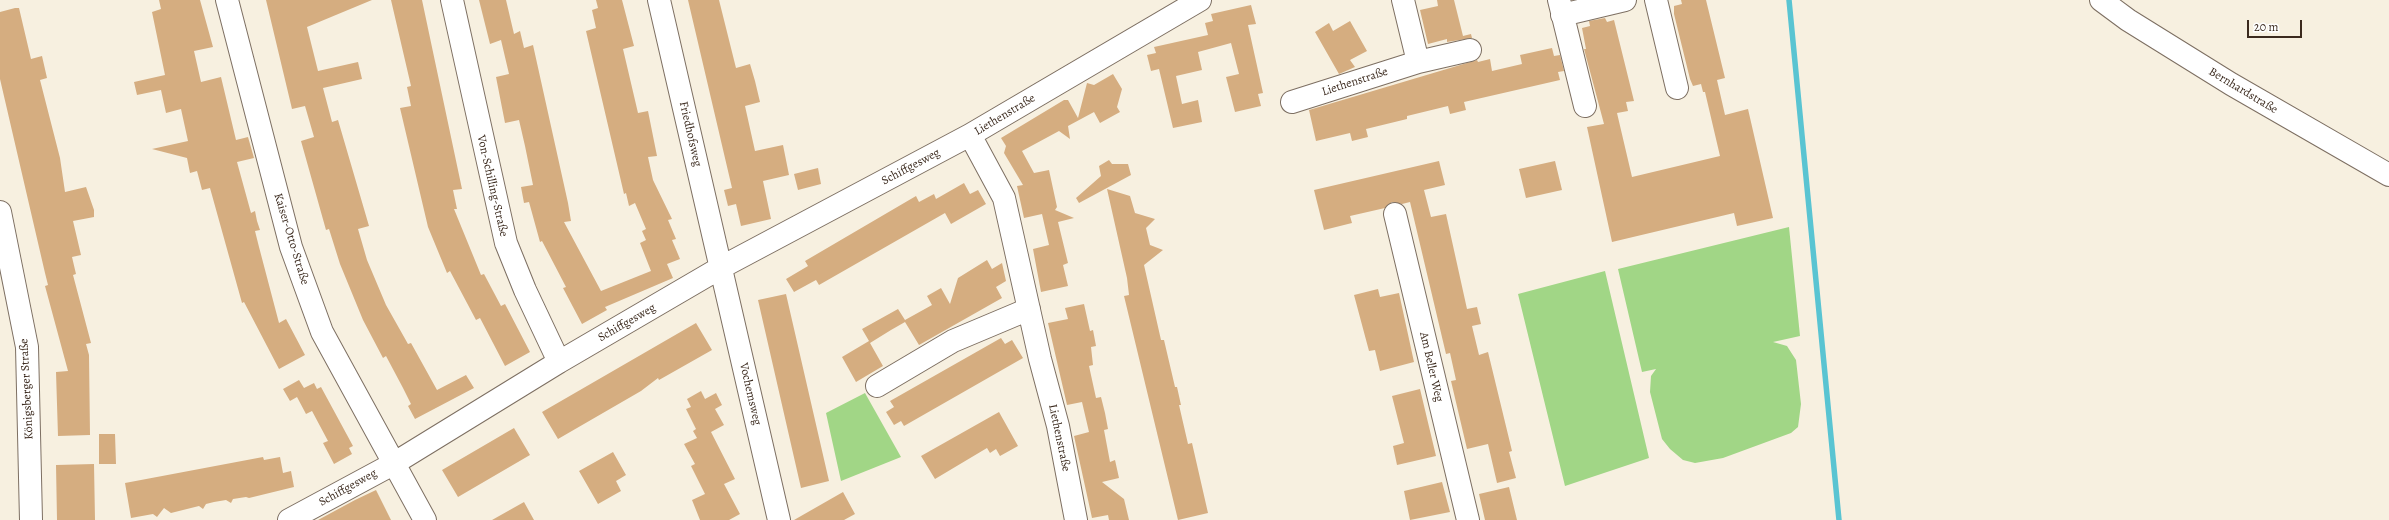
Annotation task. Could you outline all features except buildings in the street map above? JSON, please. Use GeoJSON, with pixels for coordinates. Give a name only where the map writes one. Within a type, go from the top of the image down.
{"type":"FeatureCollection","features":[{"type":"Feature","properties":{"kind":"street","name":"Kaiser-Otto-Straße"},"geometry":{"type":"LineString","coordinates":[[227,0],[291,247],[322,332],[425,520]]}},
{"type":"Feature","properties":{"kind":"street","name":"Von-Schilling-Straße"},"geometry":{"type":"LineString","coordinates":[[452,0],[506,244],[525,290],[559,362]]}},
{"type":"Feature","properties":{"kind":"street","name":"Friedhofsweg"},"geometry":{"type":"LineString","coordinates":[[659,0],[720,268]]}},
{"type":"Feature","properties":{"kind":"street","name":"Liethenstraße"},"geometry":{"type":"LineString","coordinates":[[1076,520],[1058,426],[1029,309],[1004,198],[970,135],[1200,0]]}},
{"type":"Feature","properties":{"kind":"street"},"geometry":{"type":"LineString","coordinates":[[1403,0],[1418,62]]}},
{"type":"Feature","properties":{"kind":"street"},"geometry":{"type":"LineString","coordinates":[[1585,106],[1561,7],[1625,0]]}},
{"type":"Feature","properties":{"kind":"street"},"geometry":{"type":"LineString","coordinates":[[1656,0],[1677,88]]}},
{"type":"Feature","properties":{"kind":"street","name":"Bernhardstraße"},"geometry":{"type":"LineString","coordinates":[[2100,0],[2128,20],[2231,84],[2389,176]]}},
{"type":"Feature","properties":{"kind":"street","name":"Liethenstraße"},"geometry":{"type":"LineString","coordinates":[[1292,102],[1418,62],[1470,50]]}},
{"type":"Feature","properties":{"kind":"street","name":"Schiffgesweg"},"geometry":{"type":"LineString","coordinates":[[296,516],[393,464],[559,362],[720,268],[970,135]]}},
{"type":"Feature","properties":{"kind":"street","name":"Königsberger Straße"},"geometry":{"type":"LineString","coordinates":[[0,212],[28,347],[31,520]]}},
{"type":"Feature","properties":{"kind":"street","name":"Am Beller Weg"},"geometry":{"type":"LineString","coordinates":[[1395,214],[1468,520]]}},
{"type":"Feature","properties":{"kind":"street","name":"Vochemsweg"},"geometry":{"type":"LineString","coordinates":[[720,268],[779,520]]}},
{"type":"Feature","properties":{"kind":"street"},"geometry":{"type":"LineString","coordinates":[[877,386],[953,341],[1029,309]]}},
{"type":"Feature","properties":{"kind":"green space"},"geometry":{"type":"Polygon","coordinates":[[[1789,227],[1800,336],[1773,342],[1787,346],[1796,360],[1801,404],[1798,427],[1791,433],[1723,458],[1695,463],[1683,460],[1670,449],[1662,439],[1650,392],[1651,376],[1656,369],[1642,372],[1618,269],[1789,227]]]}},
{"type":"Feature","properties":{"kind":"green space"},"geometry":{"type":"Polygon","coordinates":[[[1605,271],[1649,458],[1565,486],[1518,294],[1605,271]]]}},
{"type":"Feature","properties":{"kind":"green space"},"geometry":{"type":"Polygon","coordinates":[[[865,393],[901,457],[841,481],[826,413],[865,393]]]}},
{"type":"Feature","properties":{"kind":"waterway"},"geometry":{"type":"LineString","coordinates":[[1789,0],[1839,520]]}}]}
